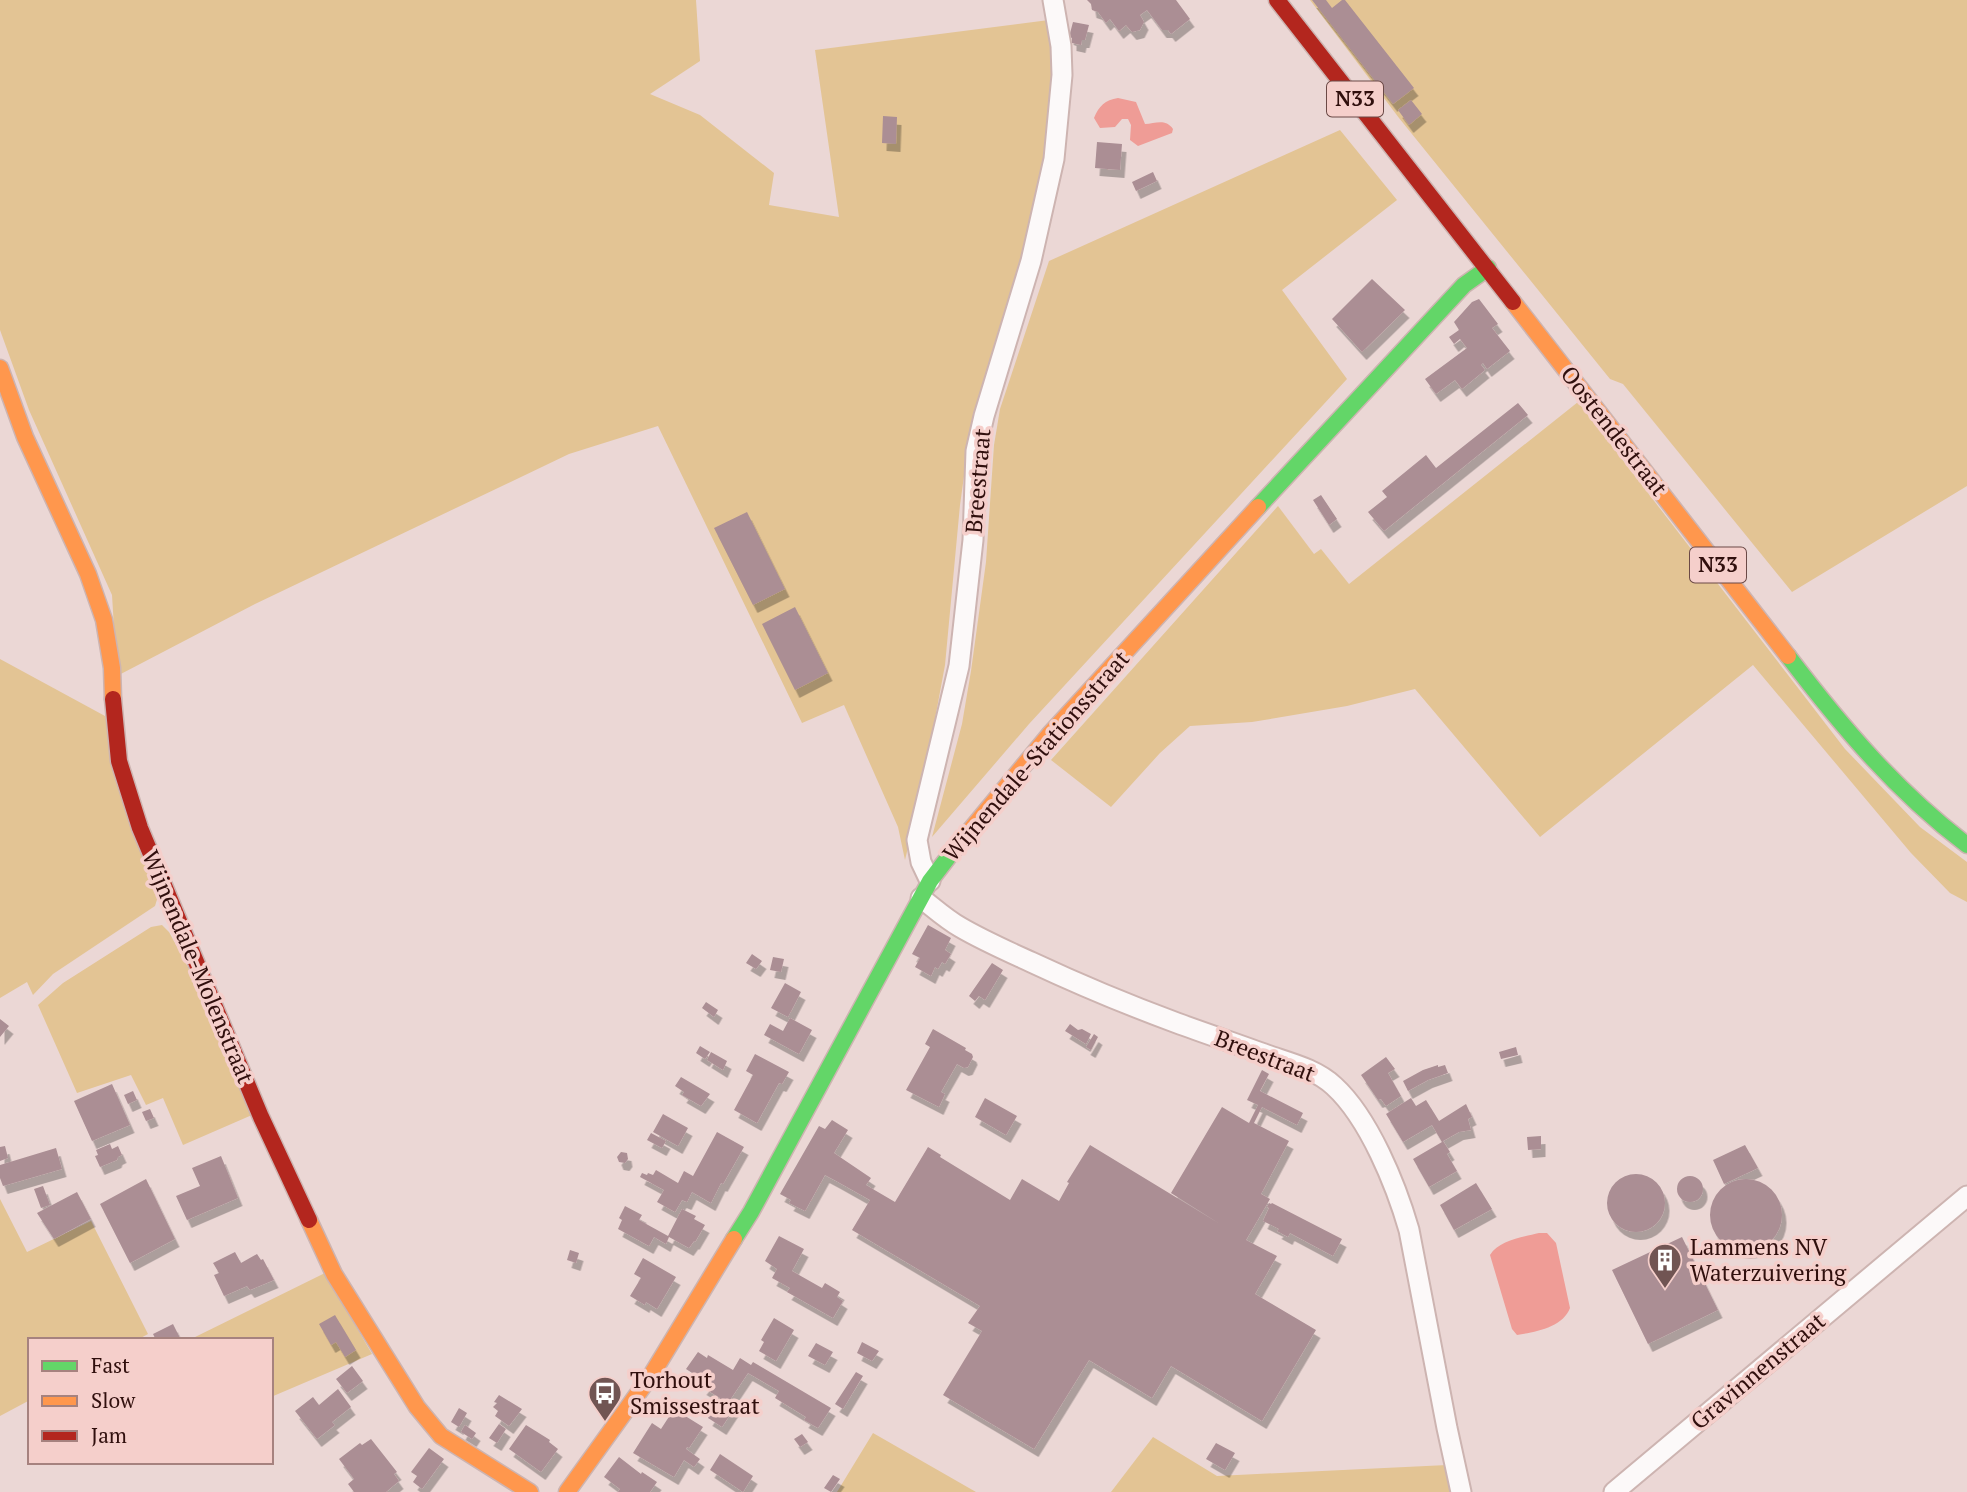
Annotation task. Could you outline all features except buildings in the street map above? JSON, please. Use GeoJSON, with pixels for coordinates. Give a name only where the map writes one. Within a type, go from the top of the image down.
{"type":"FeatureCollection","features":[{"type":"Feature","properties":{"kind":"street","name":"Breestraat"},"geometry":{"type":"LineString","coordinates":[[1053,0],[1061,47],[1062,75],[1054,159],[1031,261],[976,451],[973,540],[959,666],[917,840],[926,890],[958,926],[1012,953],[1175,1023],[1299,1066],[1319,1075],[1341,1094],[1378,1152],[1400,1199],[1409,1230],[1461,1492]]}},
{"type":"Feature","properties":{"kind":"street","name":"Oostendestraat"},"geometry":{"type":"LineString","coordinates":[[1277,0],[1488,268],[1837,721],[1915,803],[1967,845]]}},
{"type":"Feature","properties":{"kind":"street","name":"Wijnendale-Stationsstraat"},"geometry":{"type":"LineString","coordinates":[[567,1492],[652,1374],[751,1212],[926,890],[963,836],[1015,773],[1114,663],[1464,285],[1488,268]]}},
{"type":"Feature","properties":{"kind":"street","name":"Wijnendale-Molenstraat"},"geometry":{"type":"LineString","coordinates":[[0,368],[25,437],[89,574],[100,609],[109,644],[119,761],[140,828],[261,1117],[334,1274],[417,1407],[441,1436],[530,1492]]}},
{"type":"Feature","properties":{"kind":"street","name":"Gravinnenstraat"},"geometry":{"type":"LineString","coordinates":[[1614,1492],[1967,1196]]}},
{"type":"Feature","properties":{"kind":"shaded area"},"geometry":{"type":"Polygon","coordinates":[[[0,0],[696,0],[700,61],[650,94],[700,115],[774,173],[769,205],[839,217],[815,50],[1049,20],[1054,60],[1047,160],[1024,253],[970,433],[960,505],[945,665],[922,789],[905,860],[898,827],[844,705],[802,723],[658,426],[569,454],[255,604],[117,676],[112,595],[29,410],[0,330],[0,0]]]}},
{"type":"Feature","properties":{"kind":"shaded area"},"geometry":{"type":"Polygon","coordinates":[[[1310,0],[1967,0],[1967,486],[1792,592],[1623,384],[1610,379],[1399,118],[1310,0]]]}},
{"type":"Feature","properties":{"kind":"shaded area"},"geometry":{"type":"Polygon","coordinates":[[[1118,98],[1136,102],[1145,124],[1167,124],[1173,129],[1172,133],[1138,146],[1130,140],[1131,125],[1128,119],[1122,119],[1115,127],[1100,128],[1094,118],[1098,110],[1106,102],[1118,98]]]}},
{"type":"Feature","properties":{"kind":"shaded area"},"geometry":{"type":"Polygon","coordinates":[[[1340,130],[1397,200],[1282,290],[1347,379],[1029,724],[932,837],[962,724],[971,671],[986,562],[994,445],[1000,409],[1049,261],[1340,130]]]}},
{"type":"Feature","properties":{"kind":"shaded area"},"geometry":{"type":"Polygon","coordinates":[[[1578,402],[1845,749],[1920,827],[1967,862],[1967,902],[1950,893],[1911,853],[1753,665],[1540,837],[1415,689],[1347,706],[1252,722],[1190,726],[1160,753],[1111,807],[1051,760],[1278,506],[1314,554],[1321,549],[1349,584],[1578,402]]]}},
{"type":"Feature","properties":{"kind":"shaded area"},"geometry":{"type":"Polygon","coordinates":[[[0,659],[105,716],[159,893],[155,906],[53,974],[33,995],[27,982],[0,998],[0,659]]]}},
{"type":"Feature","properties":{"kind":"shaded area"},"geometry":{"type":"Polygon","coordinates":[[[162,925],[169,932],[190,971],[252,1115],[183,1145],[163,1098],[146,1105],[131,1075],[77,1093],[38,1005],[63,983],[151,927],[162,925]]]}},
{"type":"Feature","properties":{"kind":"shaded area"},"geometry":{"type":"Polygon","coordinates":[[[0,1199],[27,1252],[91,1221],[148,1334],[141,1338],[28,1338],[28,1401],[0,1416],[0,1199]]]}},
{"type":"Feature","properties":{"kind":"shaded area"},"geometry":{"type":"Polygon","coordinates":[[[1547,1233],[1556,1243],[1570,1308],[1555,1324],[1517,1335],[1512,1329],[1490,1255],[1505,1243],[1547,1233]]]}},
{"type":"Feature","properties":{"kind":"shaded area"},"geometry":{"type":"Polygon","coordinates":[[[325,1273],[372,1354],[273,1396],[273,1338],[193,1338],[325,1273]]]}},
{"type":"Feature","properties":{"kind":"shaded area"},"geometry":{"type":"Polygon","coordinates":[[[873,1433],[976,1492],[837,1492],[873,1433]]]}},
{"type":"Feature","properties":{"kind":"shaded area"},"geometry":{"type":"Polygon","coordinates":[[[1153,1437],[1217,1476],[1447,1465],[1450,1492],[1111,1492],[1153,1437]]]}},
{"type":"Feature","properties":{"kind":"traffic: fast"},"geometry":{"type":"LineString","coordinates":[[1258,507],[1464,285],[1488,268]]}},
{"type":"Feature","properties":{"kind":"traffic: fast"},"geometry":{"type":"LineString","coordinates":[[1788,656],[1871,757],[1917,803],[1967,845]]}},
{"type":"Feature","properties":{"kind":"traffic: fast"},"geometry":{"type":"LineString","coordinates":[[734,1239],[930,881],[953,851]]}},
{"type":"Feature","properties":{"kind":"traffic: slow"},"geometry":{"type":"LineString","coordinates":[[1513,302],[1788,656]]}},
{"type":"Feature","properties":{"kind":"traffic: slow"},"geometry":{"type":"LineString","coordinates":[[0,368],[25,437],[88,574],[104,620],[112,668],[113,699]]}},
{"type":"Feature","properties":{"kind":"traffic: slow"},"geometry":{"type":"LineString","coordinates":[[953,851],[1049,735],[1258,507]]}},
{"type":"Feature","properties":{"kind":"traffic: slow"},"geometry":{"type":"LineString","coordinates":[[309,1220],[334,1274],[417,1407],[441,1436],[530,1492]]}},
{"type":"Feature","properties":{"kind":"traffic: slow"},"geometry":{"type":"LineString","coordinates":[[567,1492],[652,1374],[734,1239]]}},
{"type":"Feature","properties":{"kind":"traffic: jam"},"geometry":{"type":"LineString","coordinates":[[1277,0],[1513,302]]}},
{"type":"Feature","properties":{"kind":"traffic: jam"},"geometry":{"type":"LineString","coordinates":[[113,699],[119,761],[140,828],[261,1117],[309,1220]]}},
{"type":"Feature","properties":{"kind":"place","name":"Lammens NV Waterzuivering"},"geometry":{"type":"Point","coordinates":[1665,1290]}},
{"type":"Feature","properties":{"kind":"place","name":"Torhout Smissestraat"},"geometry":{"type":"Point","coordinates":[605,1423]}}]}
